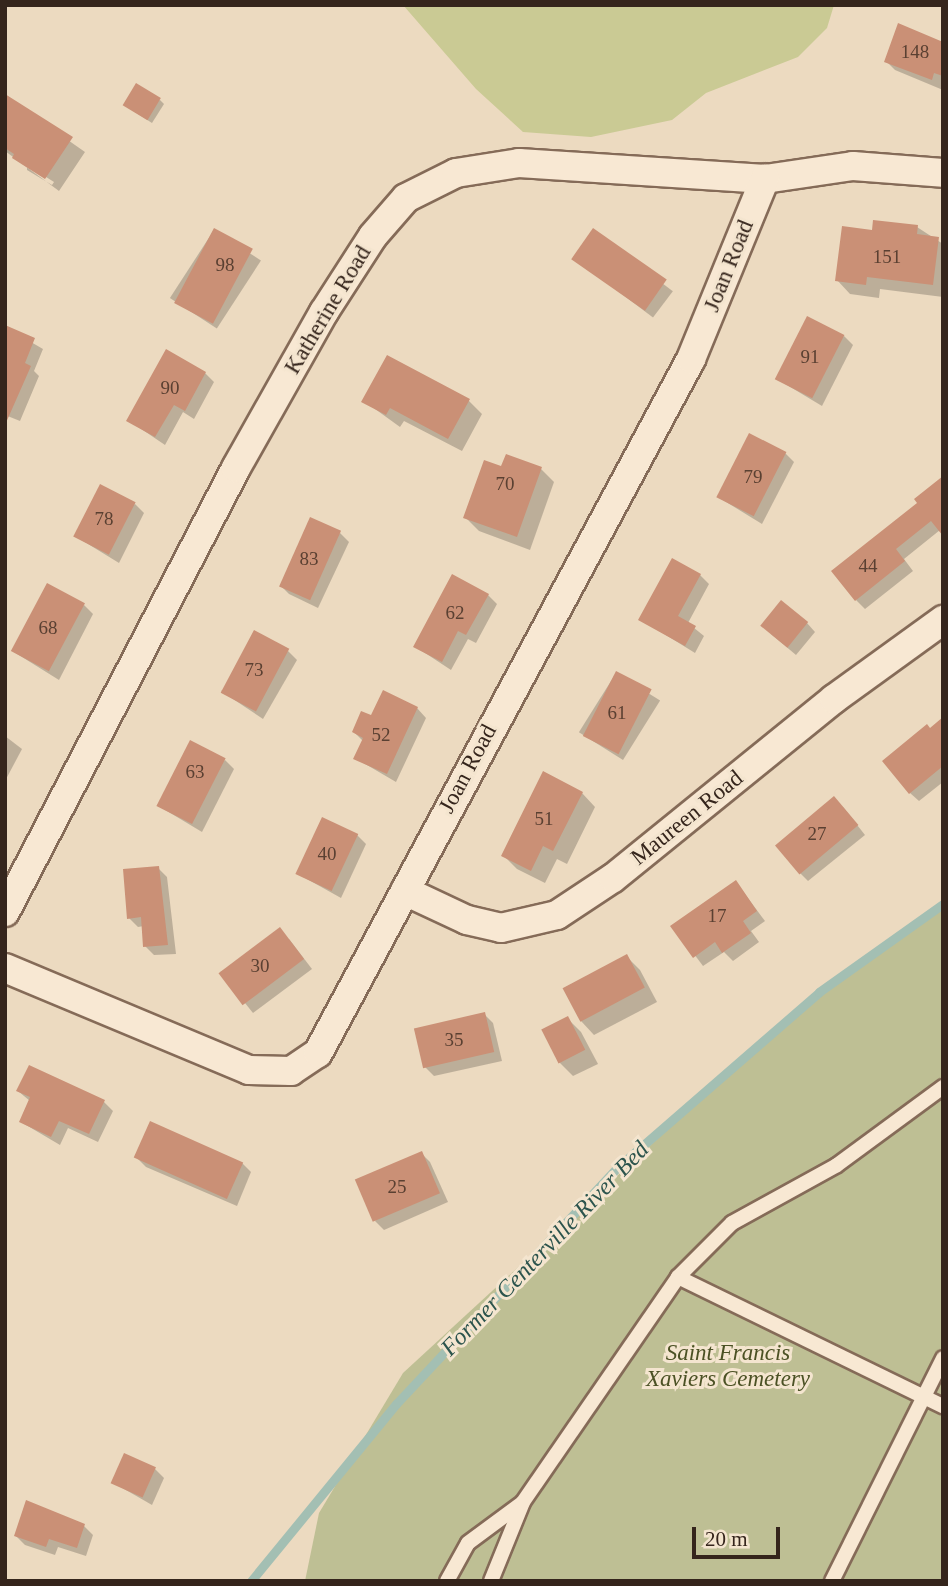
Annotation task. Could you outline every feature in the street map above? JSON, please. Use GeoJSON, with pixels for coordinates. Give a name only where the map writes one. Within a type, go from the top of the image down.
{"type":"FeatureCollection","features":[{"type":"Feature","properties":{"kind":"street","name":"Katherine Road"},"geometry":{"type":"LineString","coordinates":[[5,912],[236,468],[324,313],[388,214],[431,183],[469,170],[519,163],[765,179],[853,166],[943,173]]}},
{"type":"Feature","properties":{"kind":"street","name":"Joan Road"},"geometry":{"type":"LineString","coordinates":[[5,968],[235,1065],[267,1073],[291,1071],[306,1064],[327,1041],[691,359],[765,179]]}},
{"type":"Feature","properties":{"kind":"street","name":"Maureen Road"},"geometry":{"type":"LineString","coordinates":[[405,891],[467,920],[501,928],[557,915],[612,878],[834,699],[943,620]]}},
{"type":"Feature","properties":{"kind":"lane"},"geometry":{"type":"LineString","coordinates":[[491,1581],[523,1502],[678,1277],[732,1223],[837,1165],[943,1087]]}},
{"type":"Feature","properties":{"kind":"lane"},"geometry":{"type":"LineString","coordinates":[[678,1277],[943,1406]]}},
{"type":"Feature","properties":{"kind":"lane"},"geometry":{"type":"LineString","coordinates":[[832,1581],[943,1358]]}},
{"type":"Feature","properties":{"kind":"lane"},"geometry":{"type":"LineString","coordinates":[[447,1581],[468,1544],[523,1502]]}},
{"type":"Feature","properties":{"kind":"green space"},"geometry":{"type":"Polygon","coordinates":[[[403,5],[834,5],[827,28],[798,57],[706,93],[672,120],[591,137],[523,132],[476,89],[403,5]]]}},
{"type":"Feature","properties":{"kind":"green space","name":"Saint Francis Xaviers Cemetery"},"geometry":{"type":"Polygon","coordinates":[[[943,906],[943,1581],[305,1581],[319,1513],[403,1373],[791,1016],[943,906]]]}},
{"type":"Feature","properties":{"kind":"building"},"geometry":{"type":"Polygon","coordinates":[[[898,23],[943,42],[943,76],[934,73],[932,80],[884,62],[898,23]]]}},
{"type":"Feature","properties":{"kind":"building"},"geometry":{"type":"Polygon","coordinates":[[[136,83],[161,98],[147,120],[123,105],[136,83]]]}},
{"type":"Feature","properties":{"kind":"building"},"geometry":{"type":"Polygon","coordinates":[[[5,94],[73,137],[45,179],[12,158],[14,154],[5,148],[5,94]]]}},
{"type":"Feature","properties":{"kind":"building"},"geometry":{"type":"Polygon","coordinates":[[[873,220],[918,225],[917,234],[939,237],[933,285],[867,277],[866,285],[835,281],[842,226],[872,230],[873,220]]]}},
{"type":"Feature","properties":{"kind":"building"},"geometry":{"type":"Polygon","coordinates":[[[214,228],[253,249],[213,324],[174,303],[214,228]]]}},
{"type":"Feature","properties":{"kind":"building"},"geometry":{"type":"Polygon","coordinates":[[[593,228],[667,280],[645,311],[571,259],[593,228]]]}},
{"type":"Feature","properties":{"kind":"building"},"geometry":{"type":"Polygon","coordinates":[[[807,316],[844,335],[812,398],[775,379],[807,316]]]}},
{"type":"Feature","properties":{"kind":"building"},"geometry":{"type":"Polygon","coordinates":[[[5,325],[35,338],[25,363],[31,366],[5,425],[5,325]]]}},
{"type":"Feature","properties":{"kind":"building"},"geometry":{"type":"Polygon","coordinates":[[[166,349],[206,372],[185,411],[174,405],[155,437],[126,421],[166,349]]]}},
{"type":"Feature","properties":{"kind":"building"},"geometry":{"type":"Polygon","coordinates":[[[387,355],[470,399],[448,439],[390,408],[386,415],[361,402],[387,355]]]}},
{"type":"Feature","properties":{"kind":"building"},"geometry":{"type":"Polygon","coordinates":[[[749,433],[786,452],[754,516],[716,497],[749,433]]]}},
{"type":"Feature","properties":{"kind":"building"},"geometry":{"type":"Polygon","coordinates":[[[506,454],[542,467],[517,537],[463,518],[484,460],[501,466],[506,454]]]}},
{"type":"Feature","properties":{"kind":"building"},"geometry":{"type":"Polygon","coordinates":[[[943,476],[943,536],[931,521],[896,549],[905,561],[855,601],[831,571],[917,503],[914,499],[943,476]]]}},
{"type":"Feature","properties":{"kind":"building"},"geometry":{"type":"Polygon","coordinates":[[[100,484],[136,502],[109,555],[73,537],[100,484]]]}},
{"type":"Feature","properties":{"kind":"building"},"geometry":{"type":"Polygon","coordinates":[[[310,517],[341,531],[310,600],[279,586],[310,517]]]}},
{"type":"Feature","properties":{"kind":"building"},"geometry":{"type":"Polygon","coordinates":[[[672,558],[701,574],[678,616],[696,626],[685,646],[638,620],[672,558]]]}},
{"type":"Feature","properties":{"kind":"building"},"geometry":{"type":"Polygon","coordinates":[[[452,574],[489,594],[466,635],[458,631],[442,662],[413,647],[452,574]]]}},
{"type":"Feature","properties":{"kind":"building"},"geometry":{"type":"Polygon","coordinates":[[[47,583],[85,603],[49,671],[11,651],[47,583]]]}},
{"type":"Feature","properties":{"kind":"building"},"geometry":{"type":"Polygon","coordinates":[[[781,600],[808,622],[787,648],[760,626],[781,600]]]}},
{"type":"Feature","properties":{"kind":"building"},"geometry":{"type":"Polygon","coordinates":[[[254,630],[289,649],[256,711],[221,693],[254,630]]]}},
{"type":"Feature","properties":{"kind":"building"},"geometry":{"type":"Polygon","coordinates":[[[616,671],[652,689],[618,754],[583,736],[616,671]]]}},
{"type":"Feature","properties":{"kind":"building"},"geometry":{"type":"Polygon","coordinates":[[[383,690],[418,707],[387,774],[353,759],[363,738],[352,732],[361,711],[371,715],[383,690]]]}},
{"type":"Feature","properties":{"kind":"building"},"geometry":{"type":"Polygon","coordinates":[[[943,717],[943,766],[909,794],[882,761],[927,724],[930,728],[943,717]]]}},
{"type":"Feature","properties":{"kind":"building"},"geometry":{"type":"Polygon","coordinates":[[[190,740],[226,758],[192,824],[156,806],[190,740]]]}},
{"type":"Feature","properties":{"kind":"building"},"geometry":{"type":"Polygon","coordinates":[[[543,771],[583,792],[553,851],[543,846],[531,871],[501,856],[543,771]]]}},
{"type":"Feature","properties":{"kind":"building"},"geometry":{"type":"Polygon","coordinates":[[[834,796],[858,825],[799,875],[775,845],[834,796]]]}},
{"type":"Feature","properties":{"kind":"building"},"geometry":{"type":"Polygon","coordinates":[[[322,817],[358,834],[332,891],[295,874],[322,817]]]}},
{"type":"Feature","properties":{"kind":"building"},"geometry":{"type":"Polygon","coordinates":[[[159,866],[168,945],[143,947],[141,917],[127,919],[123,869],[159,866]]]}},
{"type":"Feature","properties":{"kind":"building"},"geometry":{"type":"Polygon","coordinates":[[[736,880],[757,911],[743,921],[751,933],[722,953],[715,942],[693,958],[670,926],[736,880]]]}},
{"type":"Feature","properties":{"kind":"building"},"geometry":{"type":"Polygon","coordinates":[[[280,927],[304,959],[243,1005],[219,973],[280,927]]]}},
{"type":"Feature","properties":{"kind":"building"},"geometry":{"type":"Polygon","coordinates":[[[627,954],[645,988],[580,1022],[563,988],[627,954]]]}},
{"type":"Feature","properties":{"kind":"building"},"geometry":{"type":"Polygon","coordinates":[[[485,1012],[494,1052],[423,1068],[414,1028],[485,1012]]]}},
{"type":"Feature","properties":{"kind":"building"},"geometry":{"type":"Polygon","coordinates":[[[568,1016],[585,1050],[559,1063],[541,1030],[568,1016]]]}},
{"type":"Feature","properties":{"kind":"building"},"geometry":{"type":"Polygon","coordinates":[[[29,1065],[105,1100],[89,1134],[59,1121],[51,1137],[19,1122],[30,1097],[16,1091],[29,1065]]]}},
{"type":"Feature","properties":{"kind":"building"},"geometry":{"type":"Polygon","coordinates":[[[150,1121],[243,1162],[227,1199],[134,1158],[150,1121]]]}},
{"type":"Feature","properties":{"kind":"building"},"geometry":{"type":"Polygon","coordinates":[[[422,1151],[440,1193],[373,1222],[355,1180],[422,1151]]]}},
{"type":"Feature","properties":{"kind":"building"},"geometry":{"type":"Polygon","coordinates":[[[124,1453],[156,1467],[143,1497],[111,1483],[124,1453]]]}},
{"type":"Feature","properties":{"kind":"building"},"geometry":{"type":"Polygon","coordinates":[[[26,1500],[85,1524],[77,1548],[49,1539],[46,1547],[14,1536],[26,1500]]]}},
{"type":"Feature","properties":{"kind":"waterway","name":"Former Centerville River Bed"},"geometry":{"type":"LineString","coordinates":[[251,1581],[396,1404],[618,1167],[819,992],[943,904]]}}]}
